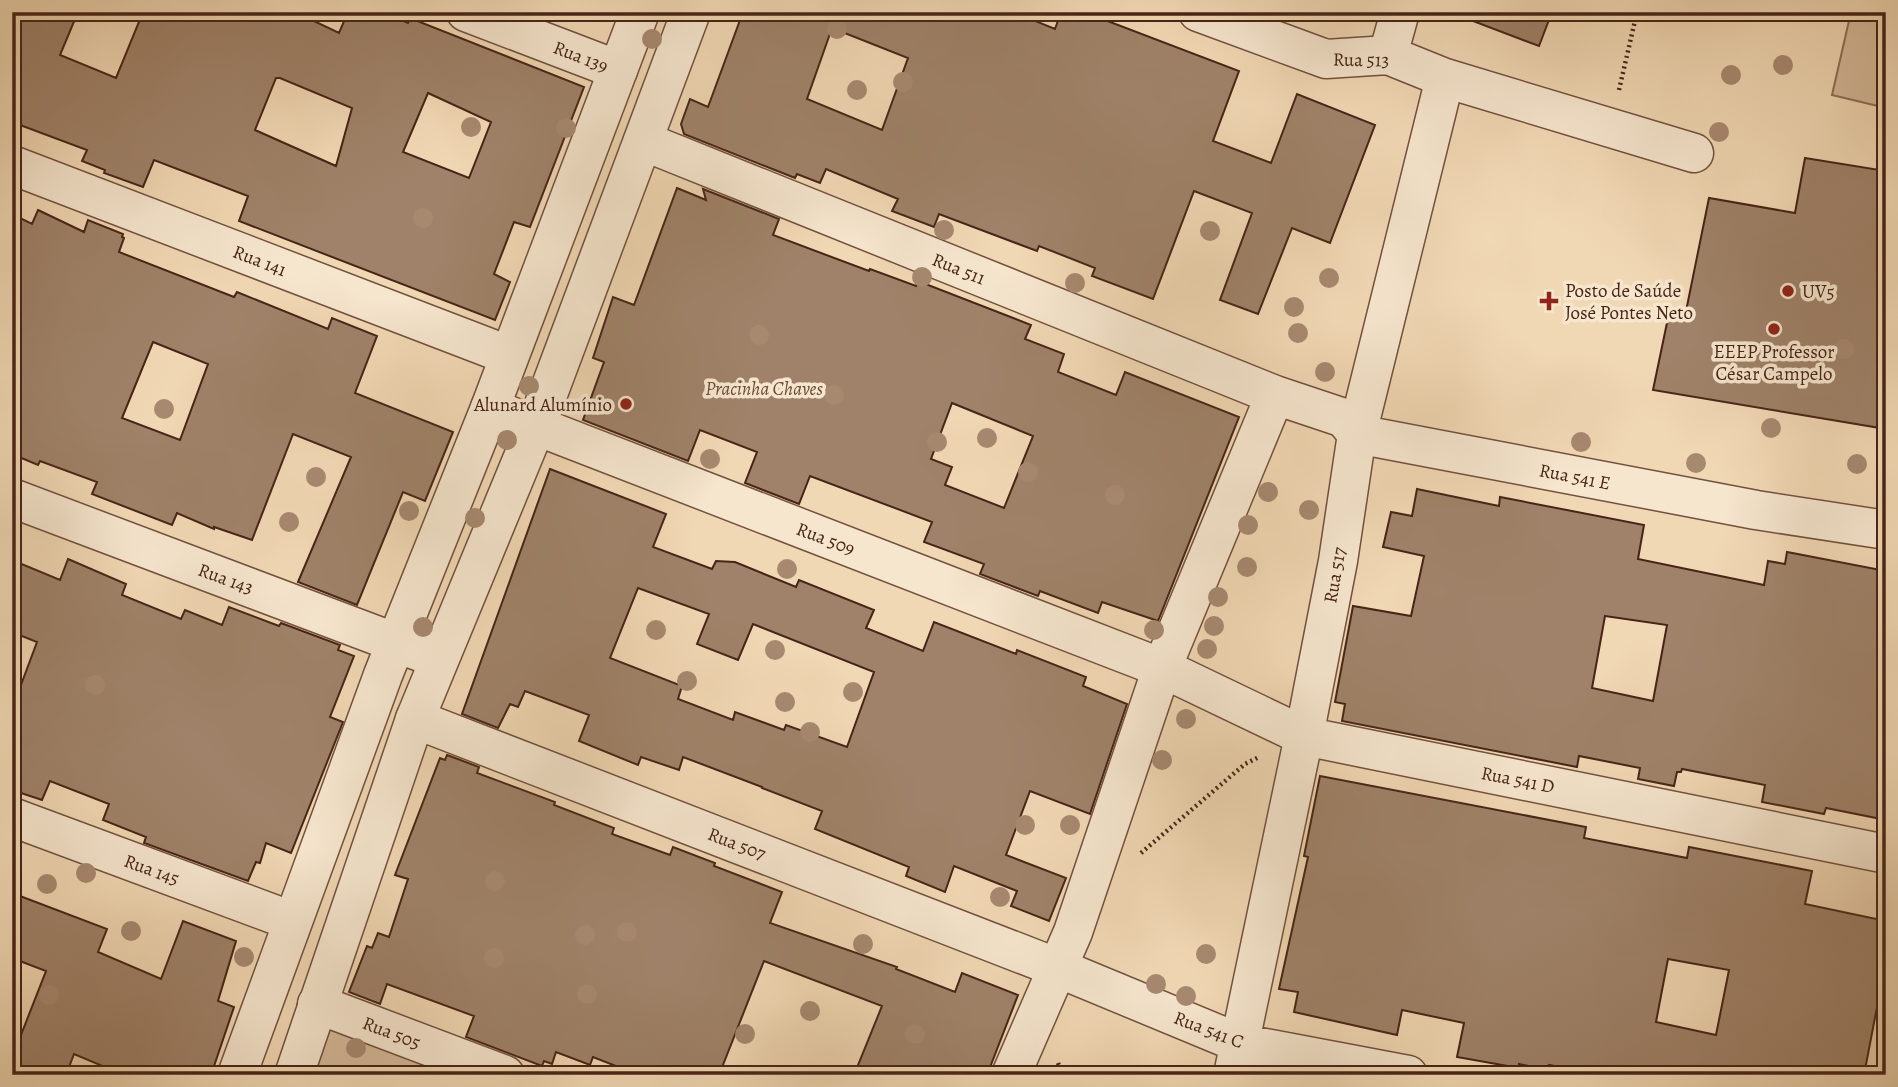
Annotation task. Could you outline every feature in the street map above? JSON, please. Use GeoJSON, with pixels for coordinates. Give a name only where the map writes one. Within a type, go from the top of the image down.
{"type":"FeatureCollection","features":[{"type":"Feature","properties":{"kind":"street","name":"Rua 139"},"geometry":{"type":"LineString","coordinates":[[466,12],[618,70]]}},
{"type":"Feature","properties":{"kind":"street"},"geometry":{"type":"LineString","coordinates":[[237,1075],[396,642],[490,408],[640,12]]}},
{"type":"Feature","properties":{"kind":"street"},"geometry":{"type":"LineString","coordinates":[[294,1075],[415,719],[536,426],[691,12]]}},
{"type":"Feature","properties":{"kind":"street","name":"Rua 513"},"geometry":{"type":"LineString","coordinates":[[1198,12],[1326,59],[1388,55],[1445,78],[1694,153]]}},
{"type":"Feature","properties":{"kind":"street"},"geometry":{"type":"LineString","coordinates":[[1388,55],[1400,12]]}},
{"type":"Feature","properties":{"kind":"street","name":"Rua 517"},"geometry":{"type":"LineString","coordinates":[[1236,1059],[1338,561],[1357,434],[1445,78]]}},
{"type":"Feature","properties":{"kind":"street","name":"Rua 511"},"geometry":{"type":"LineString","coordinates":[[643,141],[1275,395]]}},
{"type":"Feature","properties":{"kind":"street","name":"Rua 141"},"geometry":{"type":"LineString","coordinates":[[12,165],[508,355]]}},
{"type":"Feature","properties":{"kind":"street"},"geometry":{"type":"LineString","coordinates":[[543,266],[590,282]]}},
{"type":"Feature","properties":{"kind":"street"},"geometry":{"type":"LineString","coordinates":[[1011,1075],[1073,932],[1162,668],[1275,395]]}},
{"type":"Feature","properties":{"kind":"street","name":"Rua 541 E"},"geometry":{"type":"LineString","coordinates":[[1275,395],[1344,418],[1357,434],[1756,510],[1886,530]]}},
{"type":"Feature","properties":{"kind":"street","name":"Rua 509"},"geometry":{"type":"LineString","coordinates":[[490,408],[1162,668]]}},
{"type":"Feature","properties":{"kind":"street","name":"Rua 143"},"geometry":{"type":"LineString","coordinates":[[12,498],[439,659]]}},
{"type":"Feature","properties":{"kind":"street","name":"Rua 541 D"},"geometry":{"type":"LineString","coordinates":[[1162,668],[1304,736],[1886,854]]}},
{"type":"Feature","properties":{"kind":"street","name":"Rua 507"},"geometry":{"type":"LineString","coordinates":[[415,719],[1058,968]]}},
{"type":"Feature","properties":{"kind":"street","name":"Rua 145"},"geometry":{"type":"LineString","coordinates":[[12,817],[292,921]]}},
{"type":"Feature","properties":{"kind":"street","name":"Rua 541 C"},"geometry":{"type":"LineString","coordinates":[[1058,968],[1236,1059],[1408,1075]]}},
{"type":"Feature","properties":{"kind":"street","name":"Rua 505"},"geometry":{"type":"LineString","coordinates":[[317,1004],[505,1075]]}},
{"type":"Feature","properties":{"kind":"path"},"geometry":{"type":"LineString","coordinates":[[1617,97],[1636,12]]}},
{"type":"Feature","properties":{"kind":"path"},"geometry":{"type":"LineString","coordinates":[[1133,859],[1245,764],[1304,736]]}},
{"type":"Feature","properties":{"kind":"shaded area"},"geometry":{"type":"Polygon","coordinates":[[[1851,12],[1886,12],[1886,108],[1832,95],[1851,12]]]}},
{"type":"Feature","properties":{"kind":"shaded area"},"geometry":{"type":"Polygon","coordinates":[[[321,1024],[479,1075],[303,1075],[321,1024]]]}},
{"type":"Feature","properties":{"kind":"building"},"geometry":{"type":"Polygon","coordinates":[[[12,12],[78,12],[60,55],[116,78],[143,12],[295,12],[339,33],[348,12],[382,12],[408,23],[410,18],[584,87],[530,227],[514,222],[494,274],[510,282],[495,320],[239,221],[248,196],[154,160],[143,187],[104,173],[105,170],[82,161],[87,150],[12,122],[12,12]],[[276,78],[255,130],[336,166],[352,108],[276,78]],[[428,93],[403,152],[469,178],[491,122],[428,93]]]}},
{"type":"Feature","properties":{"kind":"building"},"geometry":{"type":"Polygon","coordinates":[[[743,12],[1013,12],[1055,29],[1061,12],[1084,12],[1239,71],[1213,141],[1271,163],[1297,94],[1375,125],[1330,243],[1292,228],[1258,314],[1220,300],[1252,213],[1194,191],[1153,299],[1092,276],[1095,268],[1039,246],[1037,251],[939,214],[934,227],[892,211],[898,199],[826,169],[820,183],[797,174],[795,178],[684,134],[681,124],[690,99],[708,107],[743,12]],[[832,28],[807,99],[882,130],[908,58],[832,28]]]}},
{"type":"Feature","properties":{"kind":"building"},"geometry":{"type":"Polygon","coordinates":[[[1458,12],[1552,12],[1539,46],[1457,15],[1458,12]]]}},
{"type":"Feature","properties":{"kind":"building","name":"UV5"},"geometry":{"type":"Polygon","coordinates":[[[1805,158],[1886,171],[1886,429],[1653,390],[1668,318],[1684,321],[1709,198],[1795,213],[1805,158]]]}},
{"type":"Feature","properties":{"kind":"building"},"geometry":{"type":"Polygon","coordinates":[[[677,188],[706,200],[703,189],[779,219],[773,235],[916,286],[918,281],[1031,325],[1025,339],[1064,354],[1058,372],[1116,395],[1125,372],[1239,417],[1158,621],[1102,602],[1098,613],[1040,591],[1038,596],[980,574],[984,564],[924,542],[932,522],[810,476],[799,504],[745,483],[757,452],[700,430],[688,461],[583,420],[604,362],[593,358],[613,297],[634,305],[677,188]],[[952,403],[931,459],[952,467],[945,485],[1004,508],[1033,436],[952,403]]]}},
{"type":"Feature","properties":{"kind":"building"},"geometry":{"type":"Polygon","coordinates":[[[38,210],[84,232],[88,220],[123,234],[119,252],[234,297],[237,292],[328,329],[332,318],[377,336],[355,393],[453,432],[425,501],[403,492],[357,605],[298,582],[351,457],[293,434],[252,540],[214,529],[177,513],[172,525],[92,494],[97,482],[40,461],[38,465],[12,454],[12,214],[32,224],[38,210]],[[153,342],[122,418],[180,440],[208,364],[153,342]]]}},
{"type":"Feature","properties":{"kind":"building"},"geometry":{"type":"Polygon","coordinates":[[[550,469],[666,514],[653,547],[712,569],[716,561],[735,562],[796,587],[799,580],[874,610],[866,628],[923,651],[934,622],[1016,654],[1017,650],[1086,677],[1083,686],[1127,704],[1090,814],[1030,791],[1006,855],[1066,878],[1049,921],[1011,906],[1017,891],[954,866],[945,892],[906,876],[909,867],[815,829],[822,811],[762,787],[683,757],[679,770],[641,757],[638,765],[579,741],[589,715],[525,691],[518,707],[510,704],[498,728],[462,714],[550,469]],[[638,588],[610,658],[682,686],[678,699],[733,720],[735,712],[784,730],[786,725],[847,747],[874,672],[753,624],[738,660],[697,644],[709,614],[638,588]]]}},
{"type":"Feature","properties":{"kind":"building"},"geometry":{"type":"Polygon","coordinates":[[[1417,489],[1499,506],[1500,497],[1644,525],[1638,559],[1764,585],[1768,561],[1785,564],[1787,552],[1886,571],[1886,820],[1826,808],[1824,814],[1762,802],[1765,785],[1682,769],[1677,772],[1674,786],[1638,779],[1640,768],[1579,756],[1577,767],[1342,721],[1345,704],[1335,702],[1353,606],[1411,616],[1424,556],[1383,547],[1391,512],[1412,516],[1417,489]],[[1605,616],[1592,688],[1653,701],[1667,625],[1605,616]]]}},
{"type":"Feature","properties":{"kind":"building"},"geometry":{"type":"Polygon","coordinates":[[[68,559],[126,584],[122,595],[181,619],[185,610],[222,625],[229,607],[340,645],[338,650],[354,656],[330,717],[343,722],[291,853],[266,843],[260,863],[256,862],[248,881],[144,843],[146,837],[103,820],[109,804],[50,781],[42,800],[12,790],[12,709],[37,642],[12,632],[12,560],[60,580],[68,559]]]}},
{"type":"Feature","properties":{"kind":"building"},"geometry":{"type":"Polygon","coordinates":[[[447,755],[479,767],[477,773],[555,802],[554,805],[614,828],[612,834],[670,855],[673,847],[782,892],[770,923],[897,967],[896,969],[955,992],[962,973],[1018,995],[987,1075],[854,1075],[882,1006],[764,961],[719,1075],[639,1075],[593,1057],[590,1065],[556,1052],[552,1064],[544,1061],[542,1066],[466,1037],[474,1016],[387,984],[380,1004],[349,992],[367,946],[372,948],[378,933],[389,937],[408,879],[395,875],[440,758],[445,760],[447,755]]]}},
{"type":"Feature","properties":{"kind":"building"},"geometry":{"type":"Polygon","coordinates":[[[1320,776],[1586,827],[1584,838],[1687,858],[1689,847],[1812,871],[1805,904],[1886,921],[1886,960],[1864,1075],[1602,1075],[1549,1065],[1548,1070],[1519,1064],[1519,1068],[1457,1057],[1464,1023],[1402,1010],[1397,1035],[1294,1012],[1298,992],[1279,989],[1308,857],[1304,856],[1320,776]],[[1668,959],[1656,1022],[1716,1035],[1729,970],[1668,959]]]}},
{"type":"Feature","properties":{"kind":"building"},"geometry":{"type":"Polygon","coordinates":[[[12,893],[107,929],[98,952],[161,979],[183,921],[236,941],[218,1001],[234,1007],[211,1075],[124,1075],[74,1054],[66,1075],[12,1075],[12,1038],[19,1040],[46,971],[12,958],[12,893]]]}},
{"type":"Feature","properties":{"kind":"place","name":"UV5"},"geometry":{"type":"Point","coordinates":[1788,291]}},
{"type":"Feature","properties":{"kind":"place","name":"Posto de Saúde José Pontes Neto"},"geometry":{"type":"Point","coordinates":[1549,301]}},
{"type":"Feature","properties":{"kind":"place","name":"EEEP Professor César Campelo"},"geometry":{"type":"Point","coordinates":[1774,329]}},
{"type":"Feature","properties":{"kind":"place","name":"Alunard Alumínio"},"geometry":{"type":"Point","coordinates":[626,404]}},
{"type":"Feature","properties":{"kind":"park label","name":"Pracinha Chaves"},"geometry":{"type":"Point","coordinates":[764,388]}}]}
